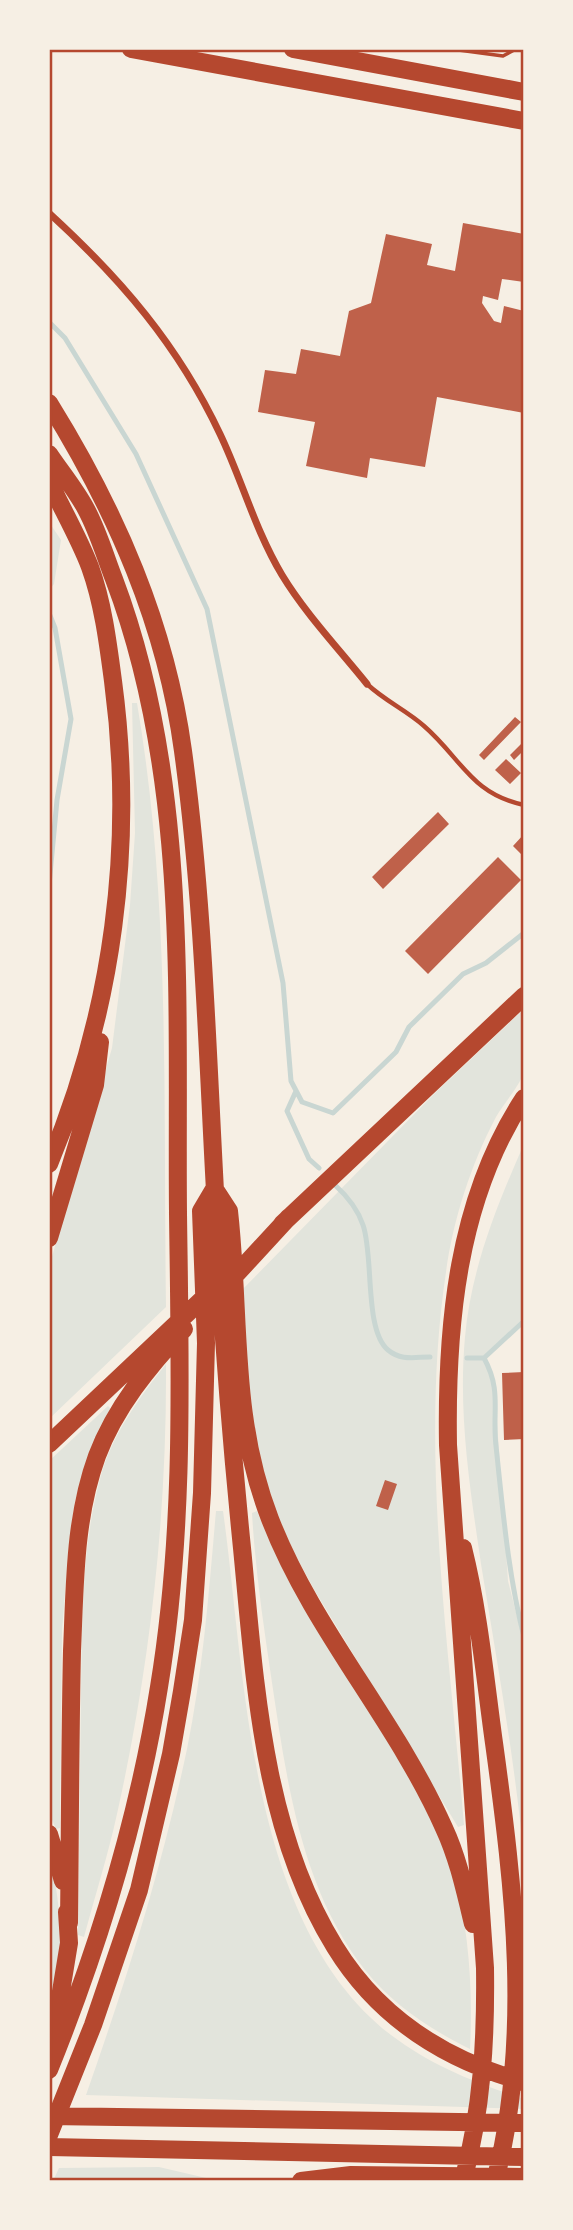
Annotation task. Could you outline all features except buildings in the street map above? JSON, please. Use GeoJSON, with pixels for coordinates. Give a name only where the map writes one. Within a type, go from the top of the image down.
{"type":"FeatureCollection","features":[{"type":"Feature","properties":{"kind":"highway"},"geometry":{"type":"LineString","coordinates":[[131,49],[524,121]]}},
{"type":"Feature","properties":{"kind":"highway"},"geometry":{"type":"LineString","coordinates":[[293,49],[524,92]]}},
{"type":"Feature","properties":{"kind":"highway"},"geometry":{"type":"LineString","coordinates":[[49,403],[110,510],[132,560],[149,607],[173,696],[191,821],[210,1054],[215,1189],[235,1314],[236,1359],[243,1416],[260,1491],[271,1522],[302,1587],[413,1769],[444,1827],[456,1857],[485,1968]]}},
{"type":"Feature","properties":{"kind":"highway"},"geometry":{"type":"LineString","coordinates":[[49,454],[86,509],[104,551],[138,652],[157,734],[173,882],[180,1368],[175,1555],[155,1710],[132,1820],[99,1939],[49,2070]]}},
{"type":"Feature","properties":{"kind":"highway"},"geometry":{"type":"LineString","coordinates":[[49,481],[90,566],[102,608],[117,707],[122,804],[121,859],[95,1085],[49,1238]]}},
{"type":"Feature","properties":{"kind":"highway"},"geometry":{"type":"LineString","coordinates":[[49,1164],[98,1019],[109,956]]}},
{"type":"Feature","properties":{"kind":"highway"},"geometry":{"type":"LineString","coordinates":[[49,1444],[524,996]]}},
{"type":"Feature","properties":{"kind":"highway"},"geometry":{"type":"LineString","coordinates":[[463,2181],[480,2101],[486,2036],[485,1968],[451,1501],[447,1399],[457,1283],[479,1191],[492,1156],[521,1103]]}},
{"type":"Feature","properties":{"kind":"highway"},"geometry":{"type":"LineString","coordinates":[[49,2135],[118,1957],[139,1890],[174,1741],[193,1620],[199,1556],[206,1343],[201,1211],[215,1189]]}},
{"type":"Feature","properties":{"kind":"highway"},"geometry":{"type":"LineString","coordinates":[[49,2061],[66,1966],[69,1923],[75,1558],[89,1481],[111,1426],[145,1375],[289,1217]]}},
{"type":"Feature","properties":{"kind":"highway"},"geometry":{"type":"LineString","coordinates":[[225,1239],[222,1327],[248,1606],[264,1736],[274,1790],[303,1882],[336,1949],[382,2007],[421,2038],[465,2061],[524,2082]]}},
{"type":"Feature","properties":{"kind":"highway"},"geometry":{"type":"LineString","coordinates":[[451,1501],[472,1584],[507,1838],[514,1914],[516,2036],[511,2093],[495,2181]]}},
{"type":"Feature","properties":{"kind":"highway"},"geometry":{"type":"LineString","coordinates":[[49,1834],[60,1867],[69,1923]]}},
{"type":"Feature","properties":{"kind":"highway"},"geometry":{"type":"LineString","coordinates":[[49,2116],[524,2123]]}},
{"type":"Feature","properties":{"kind":"highway"},"geometry":{"type":"LineString","coordinates":[[49,2147],[524,2157]]}},
{"type":"Feature","properties":{"kind":"highway"},"geometry":{"type":"LineString","coordinates":[[301,2181],[351,2175],[524,2177]]}},
{"type":"Feature","properties":{"kind":"street"},"geometry":{"type":"LineString","coordinates":[[49,213],[132,296],[168,340],[221,435],[255,520],[283,577],[367,684]]}},
{"type":"Feature","properties":{"kind":"lane"},"geometry":{"type":"LineString","coordinates":[[367,684],[427,729],[482,789],[505,801],[524,805]]}},
{"type":"Feature","properties":{"kind":"path"},"geometry":{"type":"LineString","coordinates":[[451,49],[503,56],[516,49]]}},
{"type":"Feature","properties":{"kind":"shaded area"},"geometry":{"type":"Polygon","coordinates":[[[49,522],[61,540],[54,584],[49,590],[49,522]]]}},
{"type":"Feature","properties":{"kind":"shaded area"},"geometry":{"type":"Polygon","coordinates":[[[132,703],[137,703],[148,778],[160,929],[166,1307],[49,1419],[49,1267],[112,1048],[130,905],[135,833],[132,703]]]}},
{"type":"Feature","properties":{"kind":"shaded area"},"geometry":{"type":"Polygon","coordinates":[[[524,1009],[524,1072],[487,1135],[464,1193],[449,1252],[438,1340],[436,1478],[439,1548],[464,1825],[458,1827],[315,1591],[291,1547],[270,1497],[248,1408],[241,1291],[435,1093],[524,1009]]]}},
{"type":"Feature","properties":{"kind":"shaded area"},"geometry":{"type":"Polygon","coordinates":[[[524,1144],[524,1318],[483,1356],[494,1379],[508,1581],[524,1644],[524,1859],[511,1748],[466,1451],[463,1366],[468,1312],[479,1262],[504,1190],[524,1144]]]}},
{"type":"Feature","properties":{"kind":"shaded area"},"geometry":{"type":"Polygon","coordinates":[[[166,1364],[160,1534],[139,1703],[117,1814],[84,1937],[78,1935],[81,1669],[89,1533],[100,1479],[111,1448],[136,1404],[166,1364]]]}},
{"type":"Feature","properties":{"kind":"shaded area"},"geometry":{"type":"Polygon","coordinates":[[[108,1406],[111,1409],[85,1466],[75,1501],[69,1544],[62,1631],[60,1828],[56,1829],[49,1813],[49,1461],[108,1406]]]}},
{"type":"Feature","properties":{"kind":"shaded area"},"geometry":{"type":"Polygon","coordinates":[[[216,1511],[223,1511],[248,1720],[262,1793],[281,1864],[307,1929],[343,1987],[391,2035],[422,2056],[455,2073],[524,2099],[524,2109],[86,2095],[142,1924],[187,1749],[201,1661],[216,1511]]]}},
{"type":"Feature","properties":{"kind":"shaded area"},"geometry":{"type":"Polygon","coordinates":[[[257,1511],[285,1573],[417,1791],[448,1854],[466,1936],[471,2004],[470,2049],[413,2016],[376,1983],[343,1938],[325,1904],[299,1830],[283,1753],[255,1554],[252,1513],[257,1511]]]}},
{"type":"Feature","properties":{"kind":"shaded area"},"geometry":{"type":"Polygon","coordinates":[[[49,1854],[57,1892],[60,1952],[55,1990],[49,2008],[49,1854]]]}},
{"type":"Feature","properties":{"kind":"shaded area"},"geometry":{"type":"Polygon","coordinates":[[[159,2167],[219,2181],[53,2181],[59,2168],[159,2167]]]}},
{"type":"Feature","properties":{"kind":"waterway"},"geometry":{"type":"LineString","coordinates":[[49,322],[65,338],[136,454],[207,609],[283,983],[291,1081],[302,1102],[333,1113],[396,1052],[409,1027],[463,974],[486,963],[524,933]]}},
{"type":"Feature","properties":{"kind":"waterway"},"geometry":{"type":"LineString","coordinates":[[49,613],[55,628],[71,719],[57,800],[49,885]]}},
{"type":"Feature","properties":{"kind":"waterway"},"geometry":{"type":"LineString","coordinates":[[296,1091],[287,1111],[309,1159],[319,1168]]}},
{"type":"Feature","properties":{"kind":"waterway"},"geometry":{"type":"LineString","coordinates":[[335,1185],[351,1203],[363,1225],[372,1310],[380,1340],[388,1350],[398,1356],[430,1357]]}},
{"type":"Feature","properties":{"kind":"waterway"},"geometry":{"type":"LineString","coordinates":[[484,1358],[524,1321]]}},
{"type":"Feature","properties":{"kind":"waterway"},"geometry":{"type":"LineString","coordinates":[[467,1358],[484,1358],[493,1381],[495,1434],[504,1518],[524,1637]]}}]}
